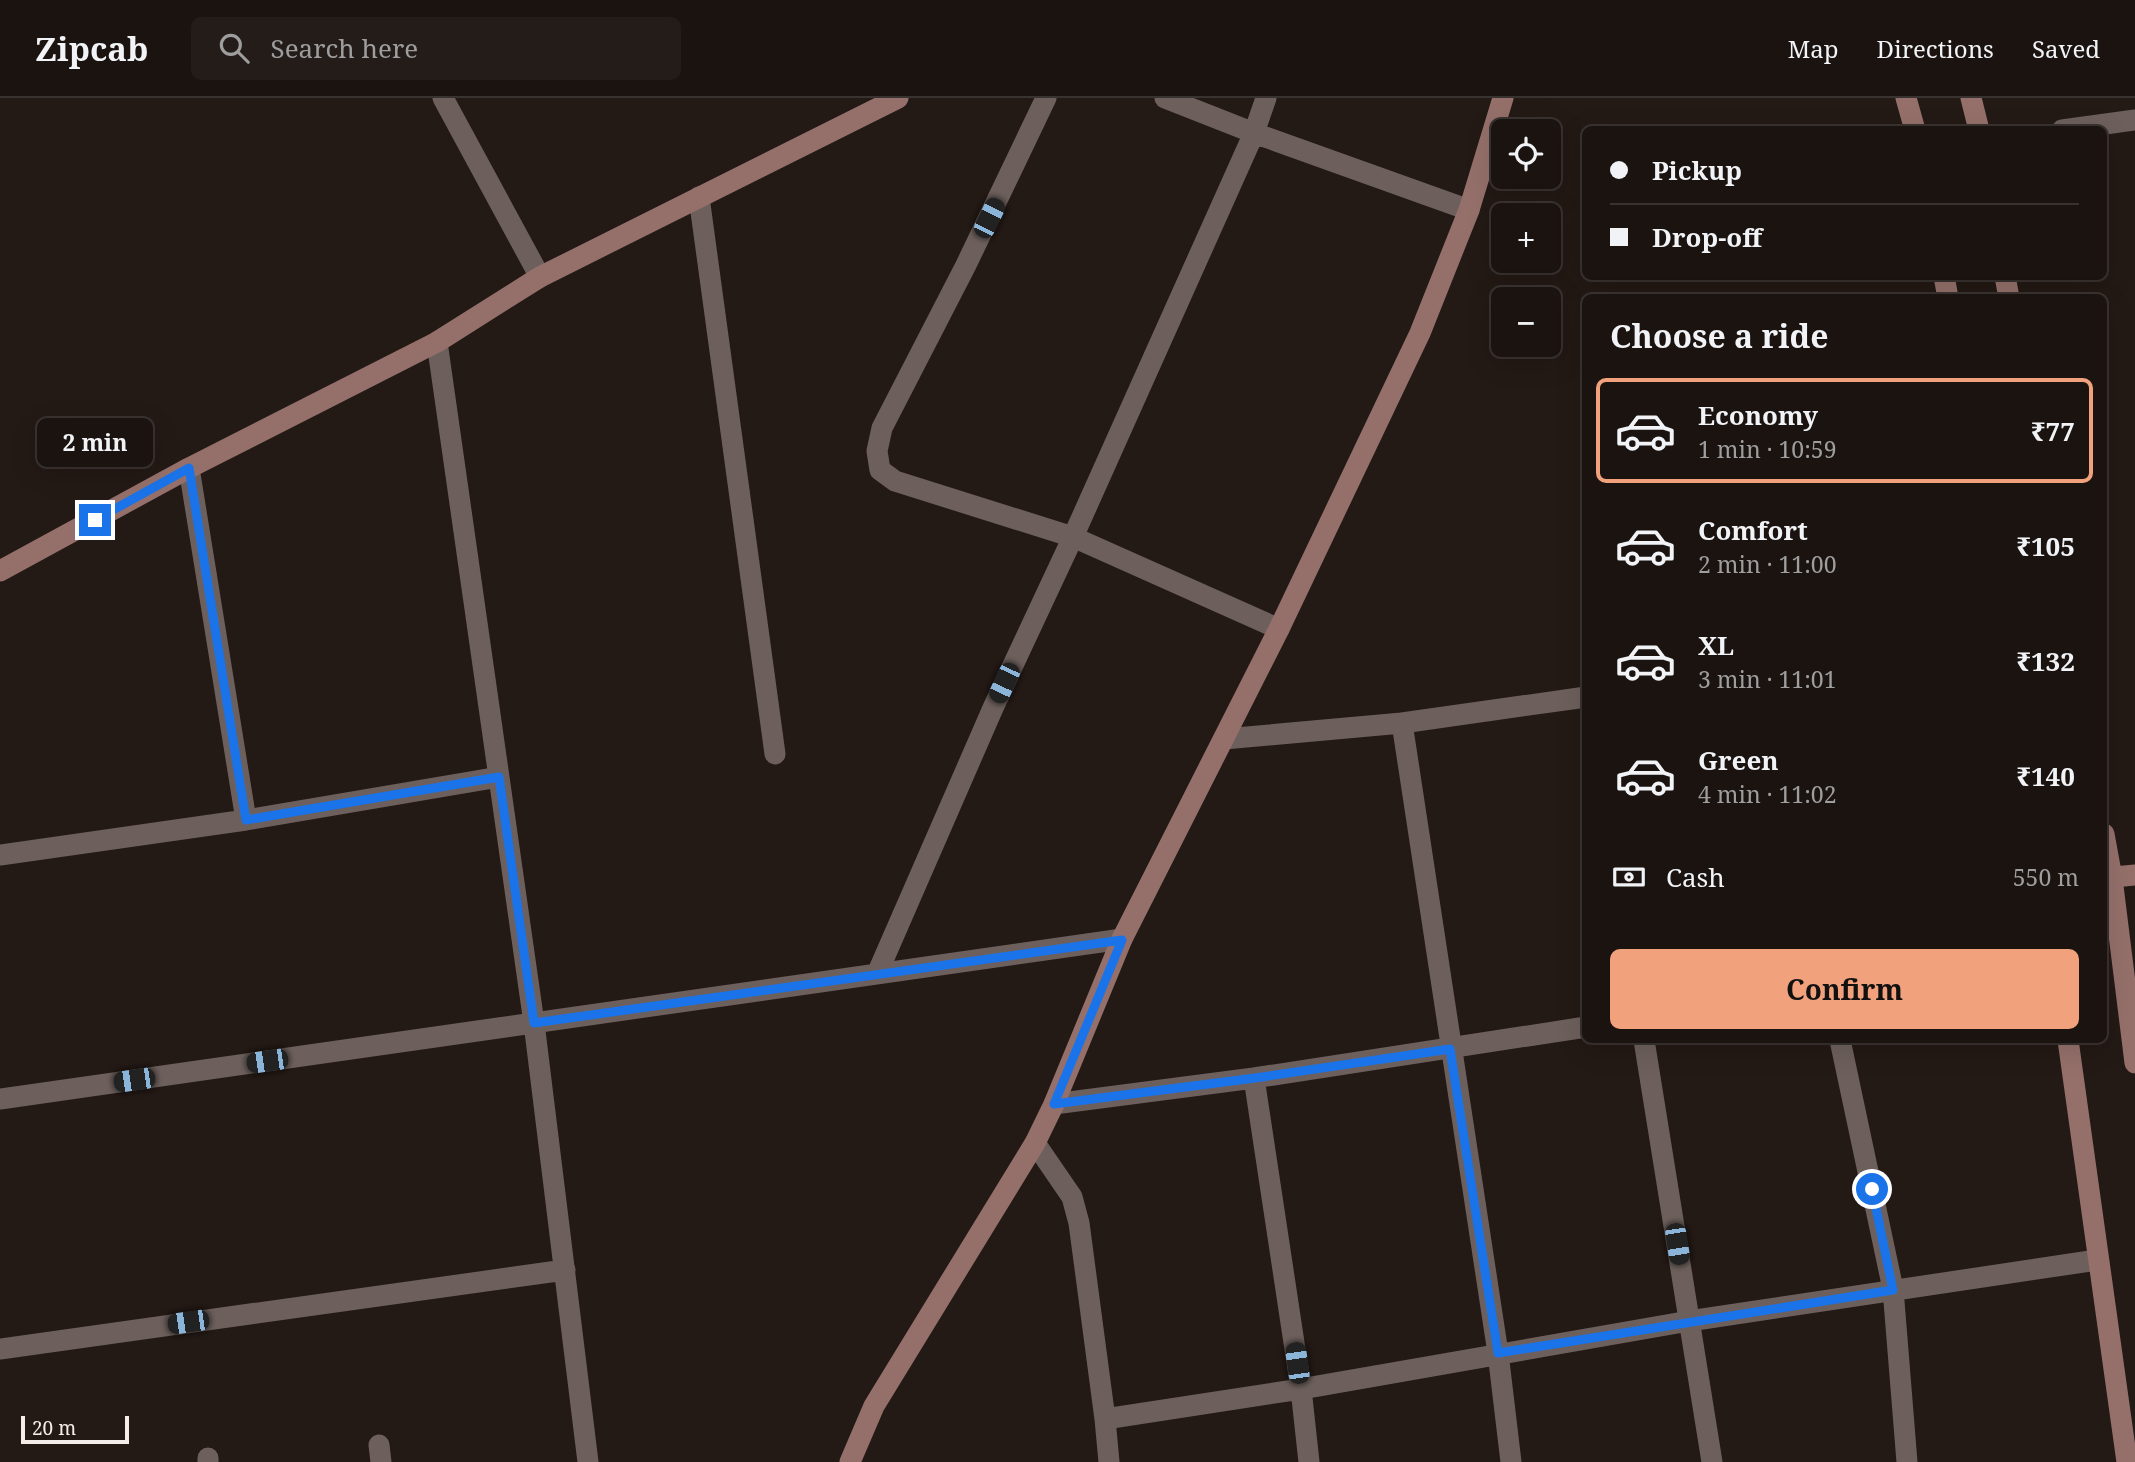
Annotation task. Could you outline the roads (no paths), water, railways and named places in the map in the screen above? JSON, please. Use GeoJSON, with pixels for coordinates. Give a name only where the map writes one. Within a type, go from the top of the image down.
{"type":"FeatureCollection","features":[{"type":"Feature","properties":{"kind":"street"},"geometry":{"type":"LineString","coordinates":[[443,98],[540,277]]}},
{"type":"Feature","properties":{"kind":"street"},"geometry":{"type":"LineString","coordinates":[[0,571],[189,468],[437,342],[540,277],[898,98]]}},
{"type":"Feature","properties":{"kind":"street"},"geometry":{"type":"LineString","coordinates":[[1046,98],[882,428],[877,451],[880,470],[895,481],[1073,537],[1279,629]]}},
{"type":"Feature","properties":{"kind":"street"},"geometry":{"type":"LineString","coordinates":[[1165,98],[1469,210]]}},
{"type":"Feature","properties":{"kind":"street"},"geometry":{"type":"LineString","coordinates":[[877,974],[993,708],[1073,537],[1254,133],[1266,98]]}},
{"type":"Feature","properties":{"kind":"street"},"geometry":{"type":"LineString","coordinates":[[850,1462],[874,1406],[1035,1143],[1054,1104],[1122,940],[1279,629],[1420,333],[1469,210],[1503,98]]}},
{"type":"Feature","properties":{"kind":"street"},"geometry":{"type":"LineString","coordinates":[[1906,98],[1914,126]]}},
{"type":"Feature","properties":{"kind":"street"},"geometry":{"type":"LineString","coordinates":[[1971,98],[1978,126]]}},
{"type":"Feature","properties":{"kind":"street"},"geometry":{"type":"LineString","coordinates":[[2091,126],[2135,120]]}},
{"type":"Feature","properties":{"kind":"street"},"geometry":{"type":"LineString","coordinates":[[699,197],[775,754]]}},
{"type":"Feature","properties":{"kind":"street"},"geometry":{"type":"LineString","coordinates":[[437,342],[534,1023],[588,1462]]}},
{"type":"Feature","properties":{"kind":"street"},"geometry":{"type":"LineString","coordinates":[[189,468],[246,820]]}},
{"type":"Feature","properties":{"kind":"street"},"geometry":{"type":"LineString","coordinates":[[1224,739],[1402,723],[1582,698]]}},
{"type":"Feature","properties":{"kind":"street"},"geometry":{"type":"LineString","coordinates":[[1402,723],[1498,1353],[1511,1462]]}},
{"type":"Feature","properties":{"kind":"street"},"geometry":{"type":"LineString","coordinates":[[0,855],[246,820],[499,777]]}},
{"type":"Feature","properties":{"kind":"street"},"geometry":{"type":"LineString","coordinates":[[2135,875],[2108,878],[2135,1063]]}},
{"type":"Feature","properties":{"kind":"street"},"geometry":{"type":"LineString","coordinates":[[0,1099],[1122,940]]}},
{"type":"Feature","properties":{"kind":"street"},"geometry":{"type":"LineString","coordinates":[[1054,1104],[1255,1078],[1582,1028]]}},
{"type":"Feature","properties":{"kind":"street"},"geometry":{"type":"LineString","coordinates":[[1644,1043],[1712,1462]]}},
{"type":"Feature","properties":{"kind":"street"},"geometry":{"type":"LineString","coordinates":[[1841,1043],[1893,1290],[1907,1462]]}},
{"type":"Feature","properties":{"kind":"street"},"geometry":{"type":"LineString","coordinates":[[2068,1043],[2097,1260],[2129,1456]]}},
{"type":"Feature","properties":{"kind":"street"},"geometry":{"type":"LineString","coordinates":[[1255,1078],[1310,1462]]}},
{"type":"Feature","properties":{"kind":"street"},"geometry":{"type":"LineString","coordinates":[[1035,1143],[1072,1197],[1079,1223],[1110,1462]]}},
{"type":"Feature","properties":{"kind":"street"},"geometry":{"type":"LineString","coordinates":[[1105,1419],[1689,1321],[2097,1260]]}},
{"type":"Feature","properties":{"kind":"street"},"geometry":{"type":"LineString","coordinates":[[0,1349],[565,1270]]}}]}
